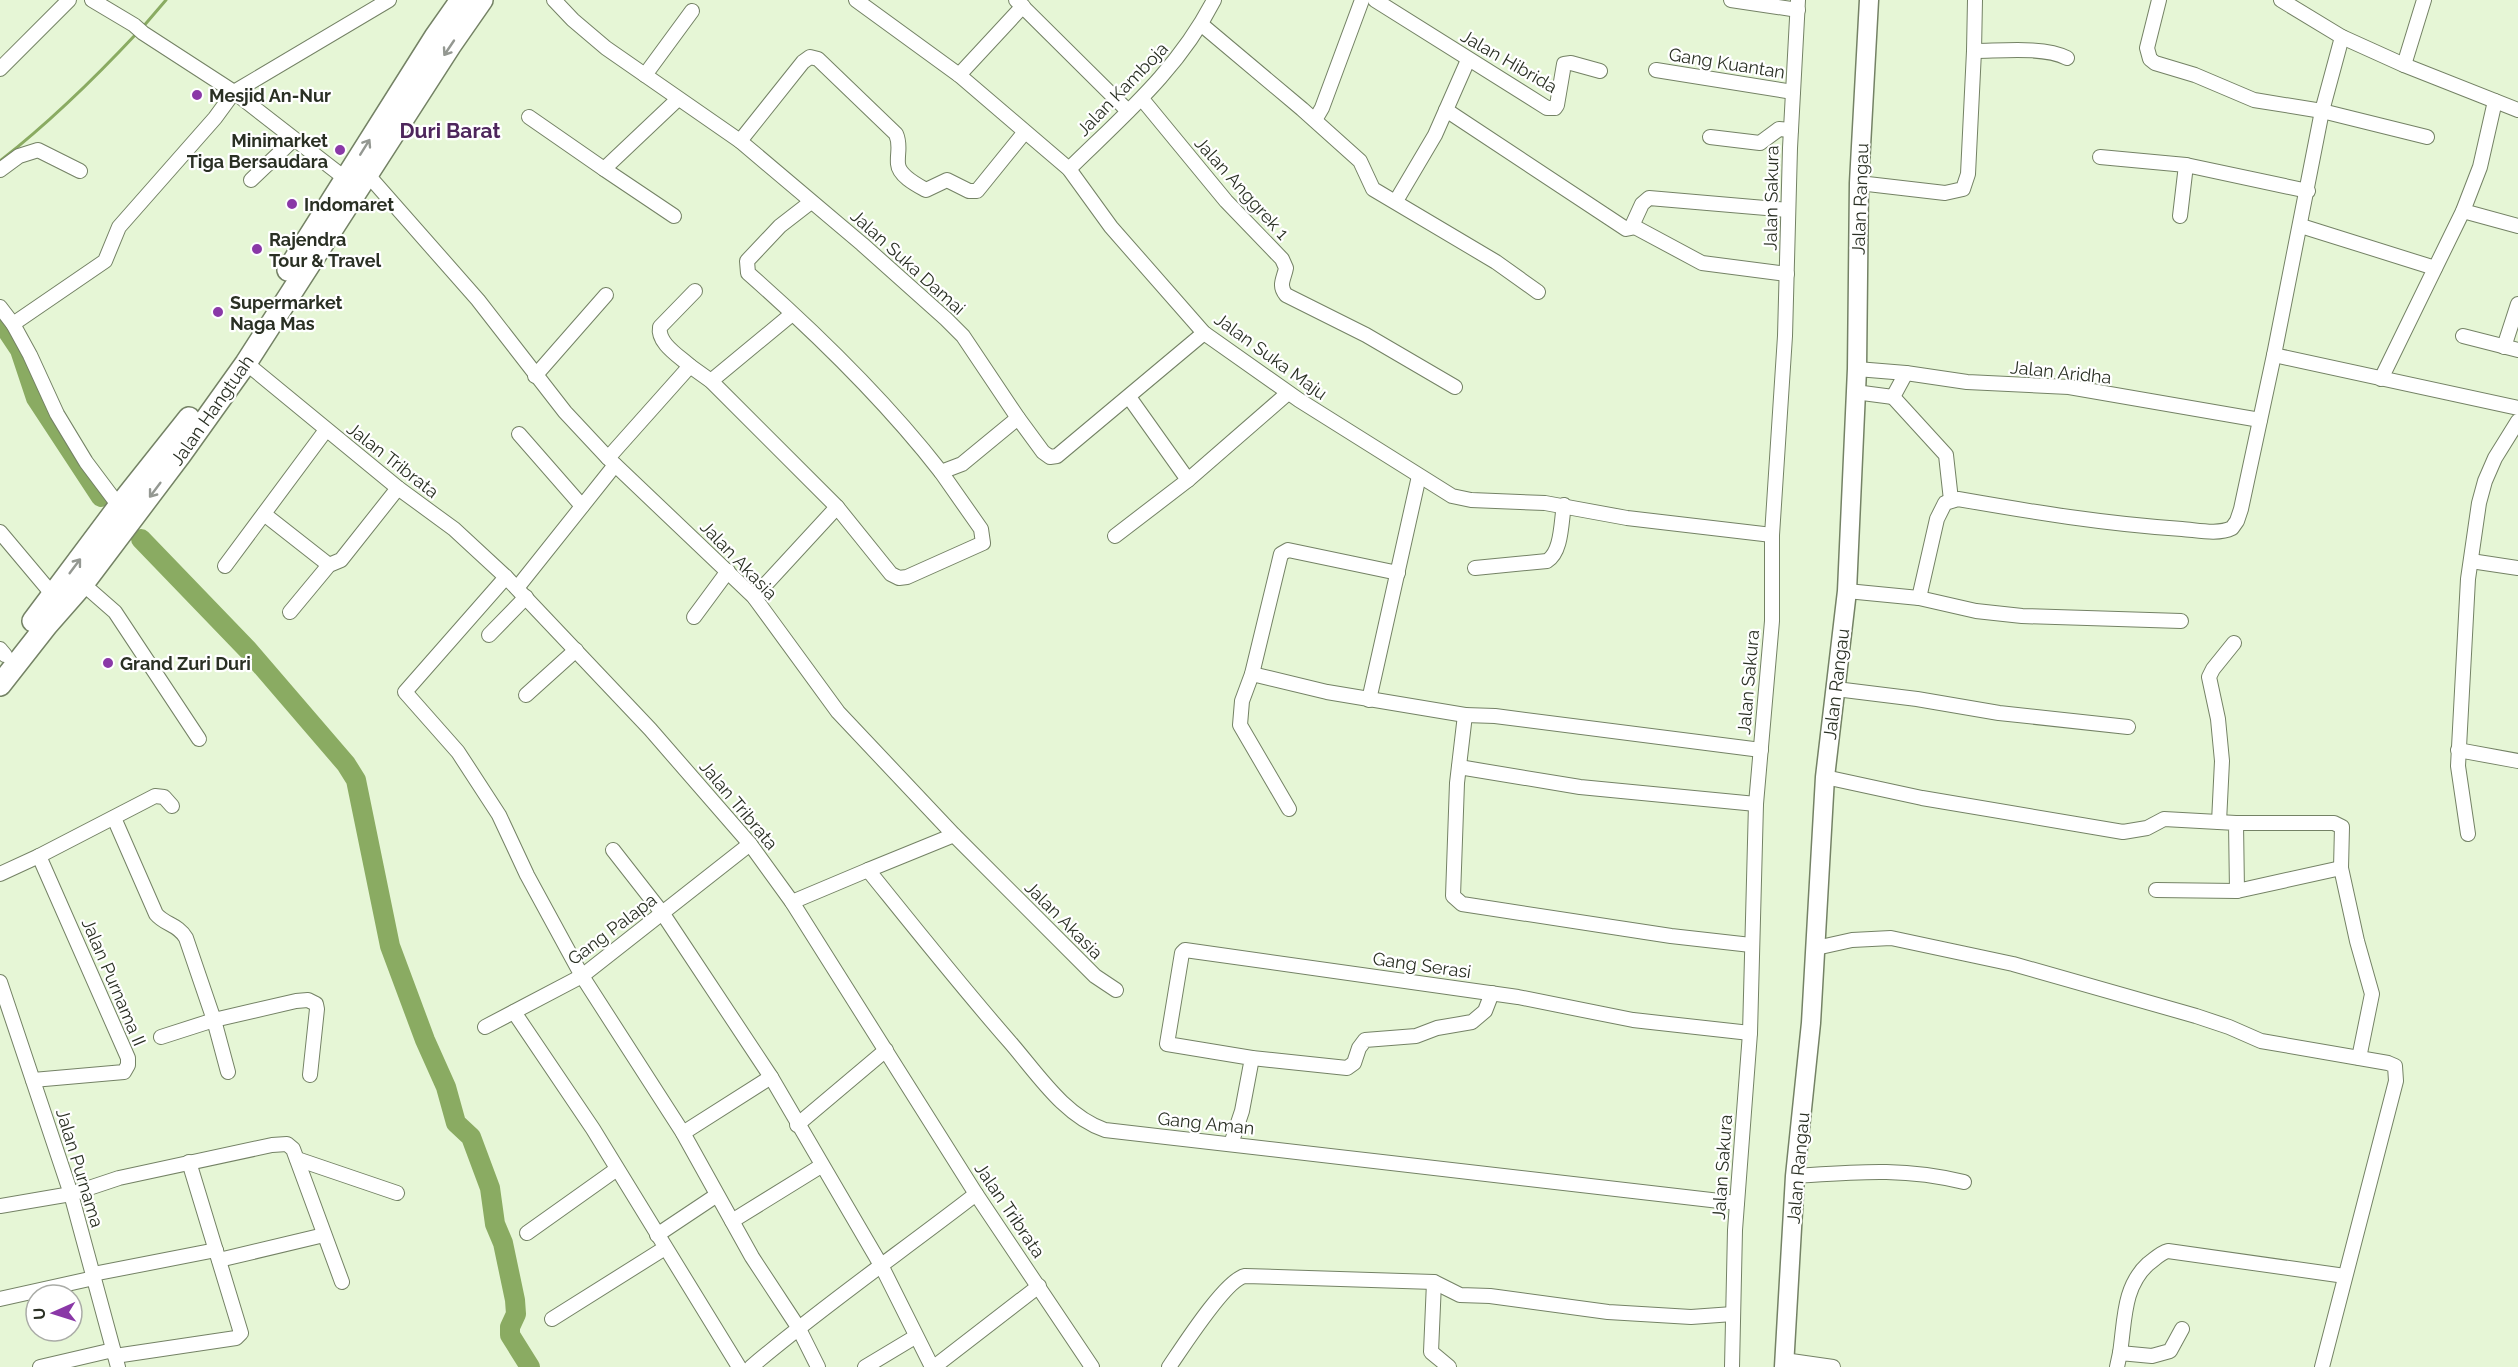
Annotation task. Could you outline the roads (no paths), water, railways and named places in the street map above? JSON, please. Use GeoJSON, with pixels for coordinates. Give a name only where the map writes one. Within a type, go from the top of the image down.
{"type":"FeatureCollection","features":[{"type":"Feature","properties":{"kind":"highway","name":"Jalan Hangtuah"},"geometry":{"type":"LineString","coordinates":[[0,685],[42,621],[54,595],[119,506],[175,438],[236,351],[435,37],[461,0]]}},
{"type":"Feature","properties":{"kind":"highway","name":"Jalan Hangtuah"},"geometry":{"type":"LineString","coordinates":[[2,655],[83,584],[182,454],[246,363],[482,0]]}},
{"type":"Feature","properties":{"kind":"main road","name":"Jalan Rangau"},"geometry":{"type":"LineString","coordinates":[[1784,1364],[1795,1176],[1811,1023],[1825,777],[1847,591],[1857,369],[1859,183],[1869,0]]}},
{"type":"Feature","properties":{"kind":"street"},"geometry":{"type":"LineString","coordinates":[[0,69],[69,0]]}},
{"type":"Feature","properties":{"kind":"street"},"geometry":{"type":"LineString","coordinates":[[92,0],[234,92],[345,179]]}},
{"type":"Feature","properties":{"kind":"street"},"geometry":{"type":"LineString","coordinates":[[13,324],[105,261],[119,227],[215,118],[234,92],[389,0]]}},
{"type":"Feature","properties":{"kind":"street","name":"Jalan Suka Damai"},"geometry":{"type":"LineString","coordinates":[[554,0],[573,20],[606,48],[740,141],[862,243],[946,319],[963,336],[1018,418],[1043,452],[1050,457],[1056,458],[1204,333]]}},
{"type":"Feature","properties":{"kind":"street","name":"Jalan Suka Maju"},"geometry":{"type":"LineString","coordinates":[[856,0],[959,75],[1024,133],[1069,169],[1111,227],[1204,333],[1288,393],[1419,476],[1461,499],[1564,505],[1627,518],[1772,535]]}},
{"type":"Feature","properties":{"kind":"street","name":"Jalan Kamboja"},"geometry":{"type":"LineString","coordinates":[[1069,169],[1173,66],[1202,25],[1215,0]]}},
{"type":"Feature","properties":{"kind":"street"},"geometry":{"type":"LineString","coordinates":[[1315,120],[1322,108],[1362,0]]}},
{"type":"Feature","properties":{"kind":"street","name":"Jalan Hibrida"},"geometry":{"type":"LineString","coordinates":[[1375,0],[1468,60],[1551,109],[1557,105],[1564,64],[1571,63],[1599,71]]}},
{"type":"Feature","properties":{"kind":"street"},"geometry":{"type":"LineString","coordinates":[[1731,0],[1798,5]]}},
{"type":"Feature","properties":{"kind":"street"},"geometry":{"type":"LineString","coordinates":[[1859,183],[1945,193],[1963,189],[1968,174],[1975,0]]}},
{"type":"Feature","properties":{"kind":"street"},"geometry":{"type":"LineString","coordinates":[[2159,0],[2147,48],[2150,59],[2155,63],[2195,75],[2254,99],[2322,111],[2427,137]]}},
{"type":"Feature","properties":{"kind":"street"},"geometry":{"type":"LineString","coordinates":[[2281,0],[2342,37],[2404,65],[2518,110]]}},
{"type":"Feature","properties":{"kind":"street"},"geometry":{"type":"LineString","coordinates":[[2404,65],[2424,0]]}},
{"type":"Feature","properties":{"kind":"street"},"geometry":{"type":"LineString","coordinates":[[959,75],[1019,3],[1128,111]]}},
{"type":"Feature","properties":{"kind":"street","name":"Jalan Sakura"},"geometry":{"type":"LineString","coordinates":[[1732,1367],[1737,1203],[1750,1033],[1756,804],[1772,621],[1772,535],[1785,336],[1791,130],[1798,5]]}},
{"type":"Feature","properties":{"kind":"street"},"geometry":{"type":"LineString","coordinates":[[645,75],[692,11]]}},
{"type":"Feature","properties":{"kind":"street"},"geometry":{"type":"LineString","coordinates":[[1202,25],[1315,120],[1364,165],[1373,189],[1496,262],[1538,292]]}},
{"type":"Feature","properties":{"kind":"street"},"geometry":{"type":"LineString","coordinates":[[1919,598],[1937,519],[1945,503],[1951,500],[1958,499],[2042,514],[2148,527],[2226,531],[2232,528],[2237,521],[2260,420],[2301,226],[2322,111],[2342,37]]}},
{"type":"Feature","properties":{"kind":"street"},"geometry":{"type":"LineString","coordinates":[[1974,51],[2025,51],[2054,54],[2067,58]]}},
{"type":"Feature","properties":{"kind":"street"},"geometry":{"type":"LineString","coordinates":[[740,141],[803,62],[810,57],[818,58],[896,134],[899,143],[900,171],[926,190],[949,180],[969,191],[977,191],[1024,133]]}},
{"type":"Feature","properties":{"kind":"street"},"geometry":{"type":"LineString","coordinates":[[1396,201],[1435,135],[1468,60]]}},
{"type":"Feature","properties":{"kind":"street","name":"Gang Kuantan"},"geometry":{"type":"LineString","coordinates":[[1656,70],[1793,92]]}},
{"type":"Feature","properties":{"kind":"street"},"geometry":{"type":"LineString","coordinates":[[604,168],[678,99]]}},
{"type":"Feature","properties":{"kind":"street","name":"Jalan Anggrek 1"},"geometry":{"type":"LineString","coordinates":[[1142,99],[1226,201],[1282,259],[1286,268],[1281,284],[1286,295],[1366,335],[1455,387]]}},
{"type":"Feature","properties":{"kind":"street"},"geometry":{"type":"LineString","coordinates":[[2380,379],[2463,211],[2480,167],[2495,101]]}},
{"type":"Feature","properties":{"kind":"street"},"geometry":{"type":"LineString","coordinates":[[1446,111],[1626,229],[1633,226],[1642,204],[1649,198],[1788,210]]}},
{"type":"Feature","properties":{"kind":"street"},"geometry":{"type":"LineString","coordinates":[[529,117],[674,216]]}},
{"type":"Feature","properties":{"kind":"street"},"geometry":{"type":"LineString","coordinates":[[1710,137],[1760,144],[1779,129],[1791,130]]}},
{"type":"Feature","properties":{"kind":"street"},"geometry":{"type":"LineString","coordinates":[[251,180],[293,140]]}},
{"type":"Feature","properties":{"kind":"street"},"geometry":{"type":"LineString","coordinates":[[0,170],[19,156],[39,150],[80,171]]}},
{"type":"Feature","properties":{"kind":"street"},"geometry":{"type":"LineString","coordinates":[[2100,157],[2186,165],[2308,191]]}},
{"type":"Feature","properties":{"kind":"street"},"geometry":{"type":"LineString","coordinates":[[2180,216],[2186,165]]}},
{"type":"Feature","properties":{"kind":"street","name":"Jalan Akasia"},"geometry":{"type":"LineString","coordinates":[[368,175],[478,300],[565,412],[611,462],[754,597],[838,712],[954,835],[1095,976],[1116,990]]}},
{"type":"Feature","properties":{"kind":"street"},"geometry":{"type":"LineString","coordinates":[[695,291],[660,327],[661,340],[711,381],[837,507],[891,574],[899,578],[907,577],[983,543],[981,529],[941,472],[870,391],[748,273],[746,264],[780,226],[811,202]]}},
{"type":"Feature","properties":{"kind":"street"},"geometry":{"type":"LineString","coordinates":[[2463,211],[2518,226]]}},
{"type":"Feature","properties":{"kind":"street"},"geometry":{"type":"LineString","coordinates":[[1633,226],[1702,263],[1787,274]]}},
{"type":"Feature","properties":{"kind":"street"},"geometry":{"type":"LineString","coordinates":[[2301,226],[2435,268]]}},
{"type":"Feature","properties":{"kind":"street"},"geometry":{"type":"LineString","coordinates":[[535,376],[606,295]]}},
{"type":"Feature","properties":{"kind":"street"},"geometry":{"type":"LineString","coordinates":[[2504,346],[2518,304]]}},
{"type":"Feature","properties":{"kind":"street"},"geometry":{"type":"LineString","coordinates":[[0,308],[13,324],[42,378],[57,414],[86,462],[119,506]]}},
{"type":"Feature","properties":{"kind":"street"},"geometry":{"type":"LineString","coordinates":[[711,381],[792,314]]}},
{"type":"Feature","properties":{"kind":"street"},"geometry":{"type":"LineString","coordinates":[[2463,336],[2518,350]]}},
{"type":"Feature","properties":{"kind":"street"},"geometry":{"type":"LineString","coordinates":[[2274,355],[2518,408]]}},
{"type":"Feature","properties":{"kind":"street","name":"Jalan Tribrata"},"geometry":{"type":"LineString","coordinates":[[246,363],[398,488],[454,529],[522,592],[650,729],[750,844],[792,902],[976,1194],[1039,1286],[1086,1365]]}},
{"type":"Feature","properties":{"kind":"street"},"geometry":{"type":"LineString","coordinates":[[489,635],[522,592],[611,462],[690,366]]}},
{"type":"Feature","properties":{"kind":"street","name":"Jalan Aridha"},"geometry":{"type":"LineString","coordinates":[[1857,369],[1967,382],[2069,387],[2260,420]]}},
{"type":"Feature","properties":{"kind":"street"},"geometry":{"type":"LineString","coordinates":[[1893,397],[1906,373]]}},
{"type":"Feature","properties":{"kind":"street"},"geometry":{"type":"LineString","coordinates":[[1855,392],[1893,397],[1946,455],[1951,500]]}},
{"type":"Feature","properties":{"kind":"street"},"geometry":{"type":"LineString","coordinates":[[1116,536],[1188,480],[1288,393]]}},
{"type":"Feature","properties":{"kind":"street"},"geometry":{"type":"LineString","coordinates":[[1129,398],[1188,480]]}},
{"type":"Feature","properties":{"kind":"street"},"geometry":{"type":"LineString","coordinates":[[941,472],[962,464],[1018,418]]}},
{"type":"Feature","properties":{"kind":"street"},"geometry":{"type":"LineString","coordinates":[[2468,834],[2458,766],[2458,750],[2471,561],[2479,503],[2485,481],[2495,458],[2518,421]]}},
{"type":"Feature","properties":{"kind":"street"},"geometry":{"type":"LineString","coordinates":[[225,566],[326,430]]}},
{"type":"Feature","properties":{"kind":"street"},"geometry":{"type":"LineString","coordinates":[[519,434],[582,506]]}},
{"type":"Feature","properties":{"kind":"street"},"geometry":{"type":"LineString","coordinates":[[1369,700],[1419,476]]}},
{"type":"Feature","properties":{"kind":"street"},"geometry":{"type":"LineString","coordinates":[[290,612],[329,565],[340,560],[398,488]]}},
{"type":"Feature","properties":{"kind":"street"},"geometry":{"type":"LineString","coordinates":[[1475,568],[1547,561],[1552,558],[1557,548],[1564,505]]}},
{"type":"Feature","properties":{"kind":"street"},"geometry":{"type":"LineString","coordinates":[[754,597],[837,507]]}},
{"type":"Feature","properties":{"kind":"street"},"geometry":{"type":"LineString","coordinates":[[264,514],[329,565]]}},
{"type":"Feature","properties":{"kind":"street"},"geometry":{"type":"LineString","coordinates":[[0,532],[54,595]]}},
{"type":"Feature","properties":{"kind":"street"},"geometry":{"type":"LineString","coordinates":[[1289,809],[1240,725],[1242,701],[1252,674],[1283,552],[1288,550],[1398,573]]}},
{"type":"Feature","properties":{"kind":"street"},"geometry":{"type":"LineString","coordinates":[[2471,561],[2518,568]]}},
{"type":"Feature","properties":{"kind":"street"},"geometry":{"type":"LineString","coordinates":[[694,617],[728,571]]}},
{"type":"Feature","properties":{"kind":"street"},"geometry":{"type":"LineString","coordinates":[[506,577],[405,692],[458,752],[499,815],[527,875],[582,976],[683,1133],[752,1257],[798,1327],[818,1367]]}},
{"type":"Feature","properties":{"kind":"street"},"geometry":{"type":"LineString","coordinates":[[83,584],[115,612],[199,739]]}},
{"type":"Feature","properties":{"kind":"street"},"geometry":{"type":"LineString","coordinates":[[1847,591],[1919,598],[1976,611],[2181,621]]}},
{"type":"Feature","properties":{"kind":"street"},"geometry":{"type":"LineString","coordinates":[[2219,822],[2222,761],[2218,719],[2209,677],[2234,643]]}},
{"type":"Feature","properties":{"kind":"street"},"geometry":{"type":"LineString","coordinates":[[526,695],[576,650]]}},
{"type":"Feature","properties":{"kind":"street"},"geometry":{"type":"LineString","coordinates":[[1252,674],[1369,700],[1465,715],[1495,716],[1761,750]]}},
{"type":"Feature","properties":{"kind":"street"},"geometry":{"type":"LineString","coordinates":[[1836,689],[1917,699],[1999,713],[2128,727]]}},
{"type":"Feature","properties":{"kind":"street"},"geometry":{"type":"LineString","coordinates":[[1465,715],[1454,827],[1453,896],[1457,902],[1671,936],[1751,945]]}},
{"type":"Feature","properties":{"kind":"street"},"geometry":{"type":"LineString","coordinates":[[2458,750],[2518,761]]}},
{"type":"Feature","properties":{"kind":"street"},"geometry":{"type":"LineString","coordinates":[[1459,767],[1580,787],[1756,804]]}},
{"type":"Feature","properties":{"kind":"street"},"geometry":{"type":"LineString","coordinates":[[1825,777],[1922,798],[2123,832],[2147,828],[2164,819],[2236,823],[2339,824],[2344,832],[2341,868],[2357,941],[2372,994],[2359,1058]]}},
{"type":"Feature","properties":{"kind":"street"},"geometry":{"type":"LineString","coordinates":[[0,874],[158,796],[164,797],[172,806]]}},
{"type":"Feature","properties":{"kind":"street"},"geometry":{"type":"LineString","coordinates":[[114,818],[156,914],[161,920],[178,927],[186,938],[214,1020],[228,1072]]}},
{"type":"Feature","properties":{"kind":"street"},"geometry":{"type":"LineString","coordinates":[[2236,823],[2237,891]]}},
{"type":"Feature","properties":{"kind":"street"},"geometry":{"type":"LineString","coordinates":[[792,902],[954,835]]}},
{"type":"Feature","properties":{"kind":"street","name":"Gang Palapa"},"geometry":{"type":"LineString","coordinates":[[485,1028],[582,976],[750,844]]}},
{"type":"Feature","properties":{"kind":"street"},"geometry":{"type":"LineString","coordinates":[[614,850],[663,914],[771,1077],[882,1267],[915,1337],[933,1367],[1039,1286]]}},
{"type":"Feature","properties":{"kind":"street","name":"Jalan Purnama II"},"geometry":{"type":"LineString","coordinates":[[33,1080],[124,1072],[128,1065],[128,1058],[39,856]]}},
{"type":"Feature","properties":{"kind":"street"},"geometry":{"type":"LineString","coordinates":[[2156,890],[2237,891],[2341,868]]}},
{"type":"Feature","properties":{"kind":"street","name":"Gang Aman"},"geometry":{"type":"LineString","coordinates":[[868,870],[961,986],[1060,1100],[1082,1119],[1105,1130],[1737,1203]]}},
{"type":"Feature","properties":{"kind":"street"},"geometry":{"type":"LineString","coordinates":[[1816,948],[1852,940],[1891,938],[1918,943],[2013,964],[2196,1016],[2261,1041],[2395,1066],[2397,1072],[2322,1367]]}},
{"type":"Feature","properties":{"kind":"street","name":"Gang Serasi"},"geometry":{"type":"LineString","coordinates":[[1252,1058],[1167,1044],[1182,953],[1187,950],[1492,993],[1633,1020],[1750,1033]]}},
{"type":"Feature","properties":{"kind":"street","name":"Jalan Purnama"},"geometry":{"type":"LineString","coordinates":[[0,982],[71,1194],[116,1358]]}},
{"type":"Feature","properties":{"kind":"street"},"geometry":{"type":"LineString","coordinates":[[1232,1144],[1242,1111],[1252,1058],[1347,1068],[1354,1063],[1359,1048],[1365,1040],[1416,1036],[1437,1028],[1472,1022],[1485,1011],[1492,993]]}},
{"type":"Feature","properties":{"kind":"street"},"geometry":{"type":"LineString","coordinates":[[161,1037],[271,1005],[296,1000],[312,1001],[317,1009],[310,1075]]}},
{"type":"Feature","properties":{"kind":"street"},"geometry":{"type":"LineString","coordinates":[[514,1012],[593,1129],[739,1367]]}},
{"type":"Feature","properties":{"kind":"street"},"geometry":{"type":"LineString","coordinates":[[797,1125],[886,1050]]}},
{"type":"Feature","properties":{"kind":"street"},"geometry":{"type":"LineString","coordinates":[[683,1133],[771,1077]]}},
{"type":"Feature","properties":{"kind":"street"},"geometry":{"type":"LineString","coordinates":[[0,1206],[71,1194],[119,1178],[283,1143],[291,1147],[297,1159],[342,1282]]}},
{"type":"Feature","properties":{"kind":"street"},"geometry":{"type":"LineString","coordinates":[[297,1159],[397,1193]]}},
{"type":"Feature","properties":{"kind":"street"},"geometry":{"type":"LineString","coordinates":[[40,1367],[116,1358],[238,1337],[241,1330],[189,1162]]}},
{"type":"Feature","properties":{"kind":"street"},"geometry":{"type":"LineString","coordinates":[[732,1221],[821,1166]]}},
{"type":"Feature","properties":{"kind":"street"},"geometry":{"type":"LineString","coordinates":[[527,1233],[617,1169]]}},
{"type":"Feature","properties":{"kind":"street"},"geometry":{"type":"LineString","coordinates":[[1795,1176],[1880,1170],[1931,1174],[1964,1182]]}},
{"type":"Feature","properties":{"kind":"street"},"geometry":{"type":"LineString","coordinates":[[751,1367],[798,1327],[882,1267],[976,1194]]}},
{"type":"Feature","properties":{"kind":"street"},"geometry":{"type":"LineString","coordinates":[[657,1235],[717,1195]]}},
{"type":"Feature","properties":{"kind":"street"},"geometry":{"type":"LineString","coordinates":[[0,1299],[93,1276],[324,1235]]}},
{"type":"Feature","properties":{"kind":"street"},"geometry":{"type":"LineString","coordinates":[[552,1319],[665,1248]]}},
{"type":"Feature","properties":{"kind":"street"},"geometry":{"type":"LineString","coordinates":[[2117,1367],[2131,1286],[2141,1271],[2162,1252],[2222,1257],[2345,1276]]}},
{"type":"Feature","properties":{"kind":"street"},"geometry":{"type":"LineString","coordinates":[[1169,1367],[1218,1299],[1233,1281],[1241,1276],[1434,1282],[1460,1295],[1490,1296],[1608,1312],[1691,1317],[1733,1314]]}},
{"type":"Feature","properties":{"kind":"street"},"geometry":{"type":"LineString","coordinates":[[1434,1282],[1431,1352],[1449,1367]]}},
{"type":"Feature","properties":{"kind":"street"},"geometry":{"type":"LineString","coordinates":[[2120,1353],[2162,1355],[2170,1351],[2182,1329]]}},
{"type":"Feature","properties":{"kind":"street"},"geometry":{"type":"LineString","coordinates":[[865,1367],[915,1337]]}},
{"type":"Feature","properties":{"kind":"street"},"geometry":{"type":"LineString","coordinates":[[1784,1364],[1833,1367]]}},
{"type":"Feature","properties":{"kind":"waterway"},"geometry":{"type":"LineString","coordinates":[[142,28],[166,0]]}},
{"type":"Feature","properties":{"kind":"waterway"},"geometry":{"type":"LineString","coordinates":[[0,161],[71,100],[137,33]]}},
{"type":"Feature","properties":{"kind":"waterway"},"geometry":{"type":"LineString","coordinates":[[0,320],[20,350],[36,398],[101,497]]}},
{"type":"Feature","properties":{"kind":"waterway"},"geometry":{"type":"LineString","coordinates":[[141,539],[248,650],[346,764],[356,780],[390,946],[425,1040],[446,1087],[456,1123],[471,1137],[490,1188],[495,1224],[503,1243],[515,1300],[516,1314],[510,1327],[510,1335],[530,1367]]}},
{"type":"Feature","properties":{"kind":"place","name":"Mesjid An-Nur"},"geometry":{"type":"Point","coordinates":[197,95]}},
{"type":"Feature","properties":{"kind":"place","name":"Minimarket Tiga Bersaudara"},"geometry":{"type":"Point","coordinates":[340,150]}},
{"type":"Feature","properties":{"kind":"place","name":"Indomaret"},"geometry":{"type":"Point","coordinates":[292,204]}},
{"type":"Feature","properties":{"kind":"place","name":"Rajendra Tour & Travel"},"geometry":{"type":"Point","coordinates":[257,249]}},
{"type":"Feature","properties":{"kind":"place","name":"Supermarket Naga Mas"},"geometry":{"type":"Point","coordinates":[218,312]}},
{"type":"Feature","properties":{"kind":"place","name":"Grand Zuri Duri"},"geometry":{"type":"Point","coordinates":[108,663]}},
{"type":"Feature","properties":{"kind":"district","name":"Duri Barat"},"geometry":{"type":"Point","coordinates":[450,130]}}]}
